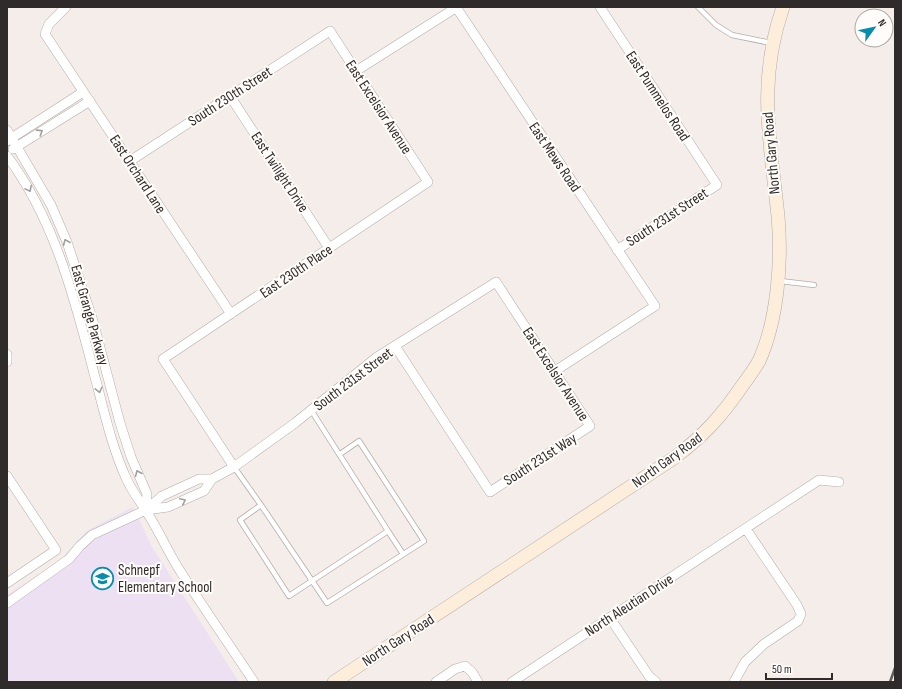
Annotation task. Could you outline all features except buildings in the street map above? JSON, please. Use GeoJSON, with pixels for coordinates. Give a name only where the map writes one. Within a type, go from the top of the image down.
{"type":"FeatureCollection","features":[{"type":"Feature","properties":{"kind":"main road","name":"North Gary Road"},"geometry":{"type":"LineString","coordinates":[[334,682],[674,458],[698,440],[723,414],[758,362],[768,334],[778,280],[780,256],[778,217],[767,127],[769,66],[783,7]]}},
{"type":"Feature","properties":{"kind":"street","name":"East Orchard Lane"},"geometry":{"type":"LineString","coordinates":[[66,7],[49,24],[46,34],[231,314]]}},
{"type":"Feature","properties":{"kind":"street"},"geometry":{"type":"LineString","coordinates":[[356,71],[456,7]]}},
{"type":"Feature","properties":{"kind":"street","name":"East Mews Road"},"geometry":{"type":"LineString","coordinates":[[456,7],[655,306],[555,371]]}},
{"type":"Feature","properties":{"kind":"street","name":"East Pummelos Road"},"geometry":{"type":"LineString","coordinates":[[600,7],[717,185]]}},
{"type":"Feature","properties":{"kind":"street","name":"East Excelsior Avenue"},"geometry":{"type":"LineString","coordinates":[[330,31],[428,182]]}},
{"type":"Feature","properties":{"kind":"street","name":"South 230th Street"},"geometry":{"type":"LineString","coordinates":[[130,161],[330,31]]}},
{"type":"Feature","properties":{"kind":"street"},"geometry":{"type":"LineString","coordinates":[[8,136],[83,92]]}},
{"type":"Feature","properties":{"kind":"street","name":"East Twilight Drive"},"geometry":{"type":"LineString","coordinates":[[230,96],[329,248]]}},
{"type":"Feature","properties":{"kind":"street"},"geometry":{"type":"LineString","coordinates":[[7,155],[17,147],[90,101]]}},
{"type":"Feature","properties":{"kind":"street","name":"East Grange Parkway"},"geometry":{"type":"LineString","coordinates":[[8,136],[17,147],[51,205],[77,270],[93,321],[120,423],[131,457],[147,494],[146,510]]}},
{"type":"Feature","properties":{"kind":"street","name":"East Grange Parkway"},"geometry":{"type":"LineString","coordinates":[[7,155],[26,183],[54,242],[71,292],[104,410],[127,480],[177,565],[254,682]]}},
{"type":"Feature","properties":{"kind":"street","name":"East 230th Place"},"geometry":{"type":"LineString","coordinates":[[234,467],[163,359],[428,182]]}},
{"type":"Feature","properties":{"kind":"street","name":"South 231st Street"},"geometry":{"type":"LineString","coordinates":[[617,250],[717,185]]}},
{"type":"Feature","properties":{"kind":"street","name":"South 231st Street"},"geometry":{"type":"LineString","coordinates":[[146,510],[168,507],[204,491],[212,479],[234,467],[311,410],[356,373],[395,346],[496,282]]}},
{"type":"Feature","properties":{"kind":"street","name":"East Excelsior Avenue"},"geometry":{"type":"LineString","coordinates":[[496,282],[590,426]]}},
{"type":"Feature","properties":{"kind":"street","name":"South 231st Way"},"geometry":{"type":"LineString","coordinates":[[395,346],[490,492],[590,426]]}},
{"type":"Feature","properties":{"kind":"street"},"geometry":{"type":"LineString","coordinates":[[7,476],[56,550],[7,583]]}},
{"type":"Feature","properties":{"kind":"street","name":"South 231st Street"},"geometry":{"type":"LineString","coordinates":[[7,603],[69,559],[92,535],[146,510],[162,496],[199,479],[212,479]]}},
{"type":"Feature","properties":{"kind":"street","name":"North Aleutian Drive"},"geometry":{"type":"LineString","coordinates":[[512,682],[820,480],[839,482]]}},
{"type":"Feature","properties":{"kind":"street"},"geometry":{"type":"LineString","coordinates":[[734,682],[745,662],[764,644],[798,621],[801,614],[797,605],[746,529]]}},
{"type":"Feature","properties":{"kind":"street"},"geometry":{"type":"LineString","coordinates":[[610,618],[649,676],[656,682]]}},
{"type":"Feature","properties":{"kind":"street"},"geometry":{"type":"LineString","coordinates":[[436,682],[455,669],[465,666],[472,672],[478,682]]}},
{"type":"Feature","properties":{"kind":"lane"},"geometry":{"type":"LineString","coordinates":[[698,7],[716,25],[732,35],[773,44]]}},
{"type":"Feature","properties":{"kind":"lane"},"geometry":{"type":"LineString","coordinates":[[778,280],[814,285]]}},
{"type":"Feature","properties":{"kind":"lane"},"geometry":{"type":"LineString","coordinates":[[311,410],[404,554]]}},
{"type":"Feature","properties":{"kind":"lane"},"geometry":{"type":"LineString","coordinates":[[234,467],[327,603],[424,541],[359,441],[340,454]]}},
{"type":"Feature","properties":{"kind":"lane"},"geometry":{"type":"LineString","coordinates":[[261,505],[240,520],[289,596],[388,530]]}},
{"type":"Feature","properties":{"kind":"shaded area","name":"Schnepf Elementary School"},"geometry":{"type":"Polygon","coordinates":[[[133,507],[152,547],[239,682],[7,682],[7,595],[58,562],[88,530],[133,507]]]}},
{"type":"Feature","properties":{"kind":"railway"},"geometry":{"type":"LineString","coordinates":[[890,682],[895,668]]}},
{"type":"Feature","properties":{"kind":"place","name":"Schnepf Elementary School"},"geometry":{"type":"Point","coordinates":[103,579]}}]}
